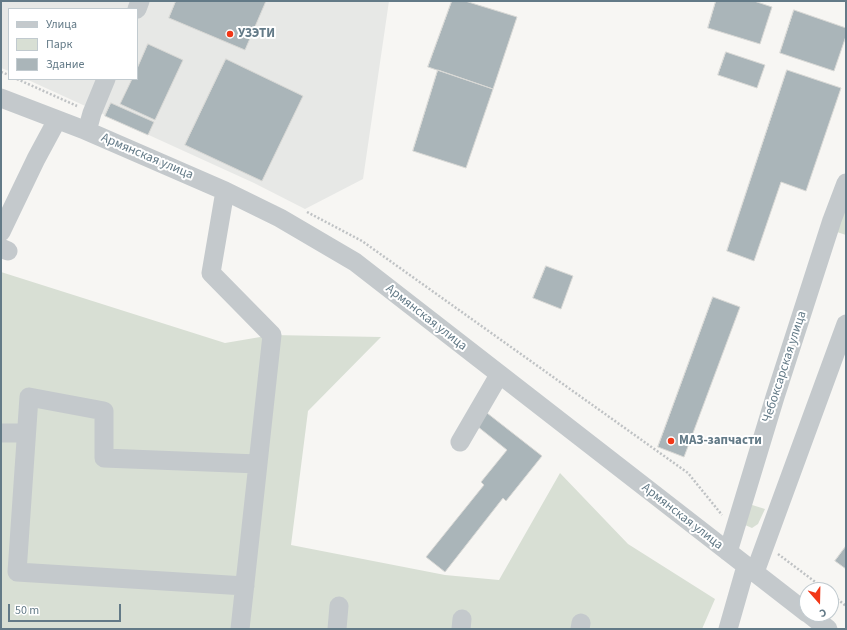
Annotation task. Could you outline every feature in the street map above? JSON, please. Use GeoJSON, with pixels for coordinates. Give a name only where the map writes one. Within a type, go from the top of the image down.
{"type":"FeatureCollection","features":[{"type":"Feature","properties":{"kind":"street"},"geometry":{"type":"LineString","coordinates":[[87,131],[92,113],[106,80]]}},
{"type":"Feature","properties":{"kind":"street","name":"Армянская улица"},"geometry":{"type":"LineString","coordinates":[[1,98],[87,131],[225,191],[280,218],[355,262],[799,606]]}},
{"type":"Feature","properties":{"kind":"street"},"geometry":{"type":"LineString","coordinates":[[1,232],[36,159],[57,120]]}},
{"type":"Feature","properties":{"kind":"street","name":"Чебоксарская улица"},"geometry":{"type":"LineString","coordinates":[[728,552],[773,404],[832,220],[846,183]]}},
{"type":"Feature","properties":{"kind":"street"},"geometry":{"type":"LineString","coordinates":[[225,191],[211,273],[272,335],[240,629]]}},
{"type":"Feature","properties":{"kind":"street"},"geometry":{"type":"LineString","coordinates":[[728,629],[846,324]]}},
{"type":"Feature","properties":{"kind":"street"},"geometry":{"type":"LineString","coordinates":[[460,442],[499,374]]}},
{"type":"Feature","properties":{"kind":"street"},"geometry":{"type":"LineString","coordinates":[[245,586],[17,572],[29,397],[104,411],[104,458],[258,464]]}},
{"type":"Feature","properties":{"kind":"street"},"geometry":{"type":"LineString","coordinates":[[1,433],[26,433]]}},
{"type":"Feature","properties":{"kind":"street"},"geometry":{"type":"LineString","coordinates":[[337,629],[339,606]]}},
{"type":"Feature","properties":{"kind":"street","name":"Армянская улица"},"geometry":{"type":"LineString","coordinates":[[819,622],[828,629]]}},
{"type":"Feature","properties":{"kind":"shaded area"},"geometry":{"type":"Polygon","coordinates":[[[1,1],[389,1],[363,179],[305,209],[254,183],[28,80],[138,80],[138,8],[8,8],[8,71],[1,68],[1,1]]]}},
{"type":"Feature","properties":{"kind":"green space"},"geometry":{"type":"Polygon","coordinates":[[[846,205],[846,235],[837,232],[846,205]]]}},
{"type":"Feature","properties":{"kind":"green space"},"geometry":{"type":"Polygon","coordinates":[[[1,272],[225,343],[272,335],[381,337],[308,411],[291,545],[445,575],[499,580],[560,473],[628,544],[715,599],[702,629],[1,629],[1,272]]]}},
{"type":"Feature","properties":{"kind":"green space"},"geometry":{"type":"Polygon","coordinates":[[[749,504],[765,509],[758,524],[752,528],[745,525],[749,504]]]}},
{"type":"Feature","properties":{"kind":"building","name":"УЗЭТИ"},"geometry":{"type":"Polygon","coordinates":[[[176,1],[266,1],[245,50],[169,18],[176,1]]]}},
{"type":"Feature","properties":{"kind":"building"},"geometry":{"type":"Polygon","coordinates":[[[452,1],[465,1],[517,17],[493,89],[428,67],[452,1]]]}},
{"type":"Feature","properties":{"kind":"building"},"geometry":{"type":"Polygon","coordinates":[[[716,1],[754,1],[772,7],[760,44],[708,28],[716,1]]]}},
{"type":"Feature","properties":{"kind":"building"},"geometry":{"type":"Polygon","coordinates":[[[794,10],[846,28],[846,36],[834,71],[780,53],[794,10]]]}},
{"type":"Feature","properties":{"kind":"building"},"geometry":{"type":"Polygon","coordinates":[[[148,44],[183,60],[155,120],[120,104],[132,80],[138,80],[138,67],[148,44]]]}},
{"type":"Feature","properties":{"kind":"building"},"geometry":{"type":"Polygon","coordinates":[[[726,52],[765,65],[757,88],[718,75],[726,52]]]}},
{"type":"Feature","properties":{"kind":"building"},"geometry":{"type":"Polygon","coordinates":[[[226,59],[303,96],[262,181],[185,145],[226,59]]]}},
{"type":"Feature","properties":{"kind":"building"},"geometry":{"type":"Polygon","coordinates":[[[438,70],[493,89],[466,168],[413,151],[438,70]]]}},
{"type":"Feature","properties":{"kind":"building"},"geometry":{"type":"Polygon","coordinates":[[[787,70],[841,88],[806,191],[781,182],[754,261],[727,251],[787,70]]]}},
{"type":"Feature","properties":{"kind":"building"},"geometry":{"type":"Polygon","coordinates":[[[111,103],[154,122],[148,135],[105,116],[111,103]]]}},
{"type":"Feature","properties":{"kind":"building"},"geometry":{"type":"Polygon","coordinates":[[[546,266],[573,276],[561,309],[533,298],[546,266]]]}},
{"type":"Feature","properties":{"kind":"building"},"geometry":{"type":"Polygon","coordinates":[[[713,297],[740,307],[684,457],[658,447],[713,297]]]}},
{"type":"Feature","properties":{"kind":"building"},"geometry":{"type":"Polygon","coordinates":[[[487,413],[542,456],[506,501],[503,498],[445,572],[426,557],[484,485],[481,482],[507,450],[477,426],[487,413]]]}},
{"type":"Feature","properties":{"kind":"building"},"geometry":{"type":"Polygon","coordinates":[[[846,546],[846,569],[835,561],[846,546]]]}},
{"type":"Feature","properties":{"kind":"place","name":"УЗЭТИ"},"geometry":{"type":"Point","coordinates":[230,34]}},
{"type":"Feature","properties":{"kind":"place","name":"МАЗ-запчасти"},"geometry":{"type":"Point","coordinates":[671,441]}}]}
